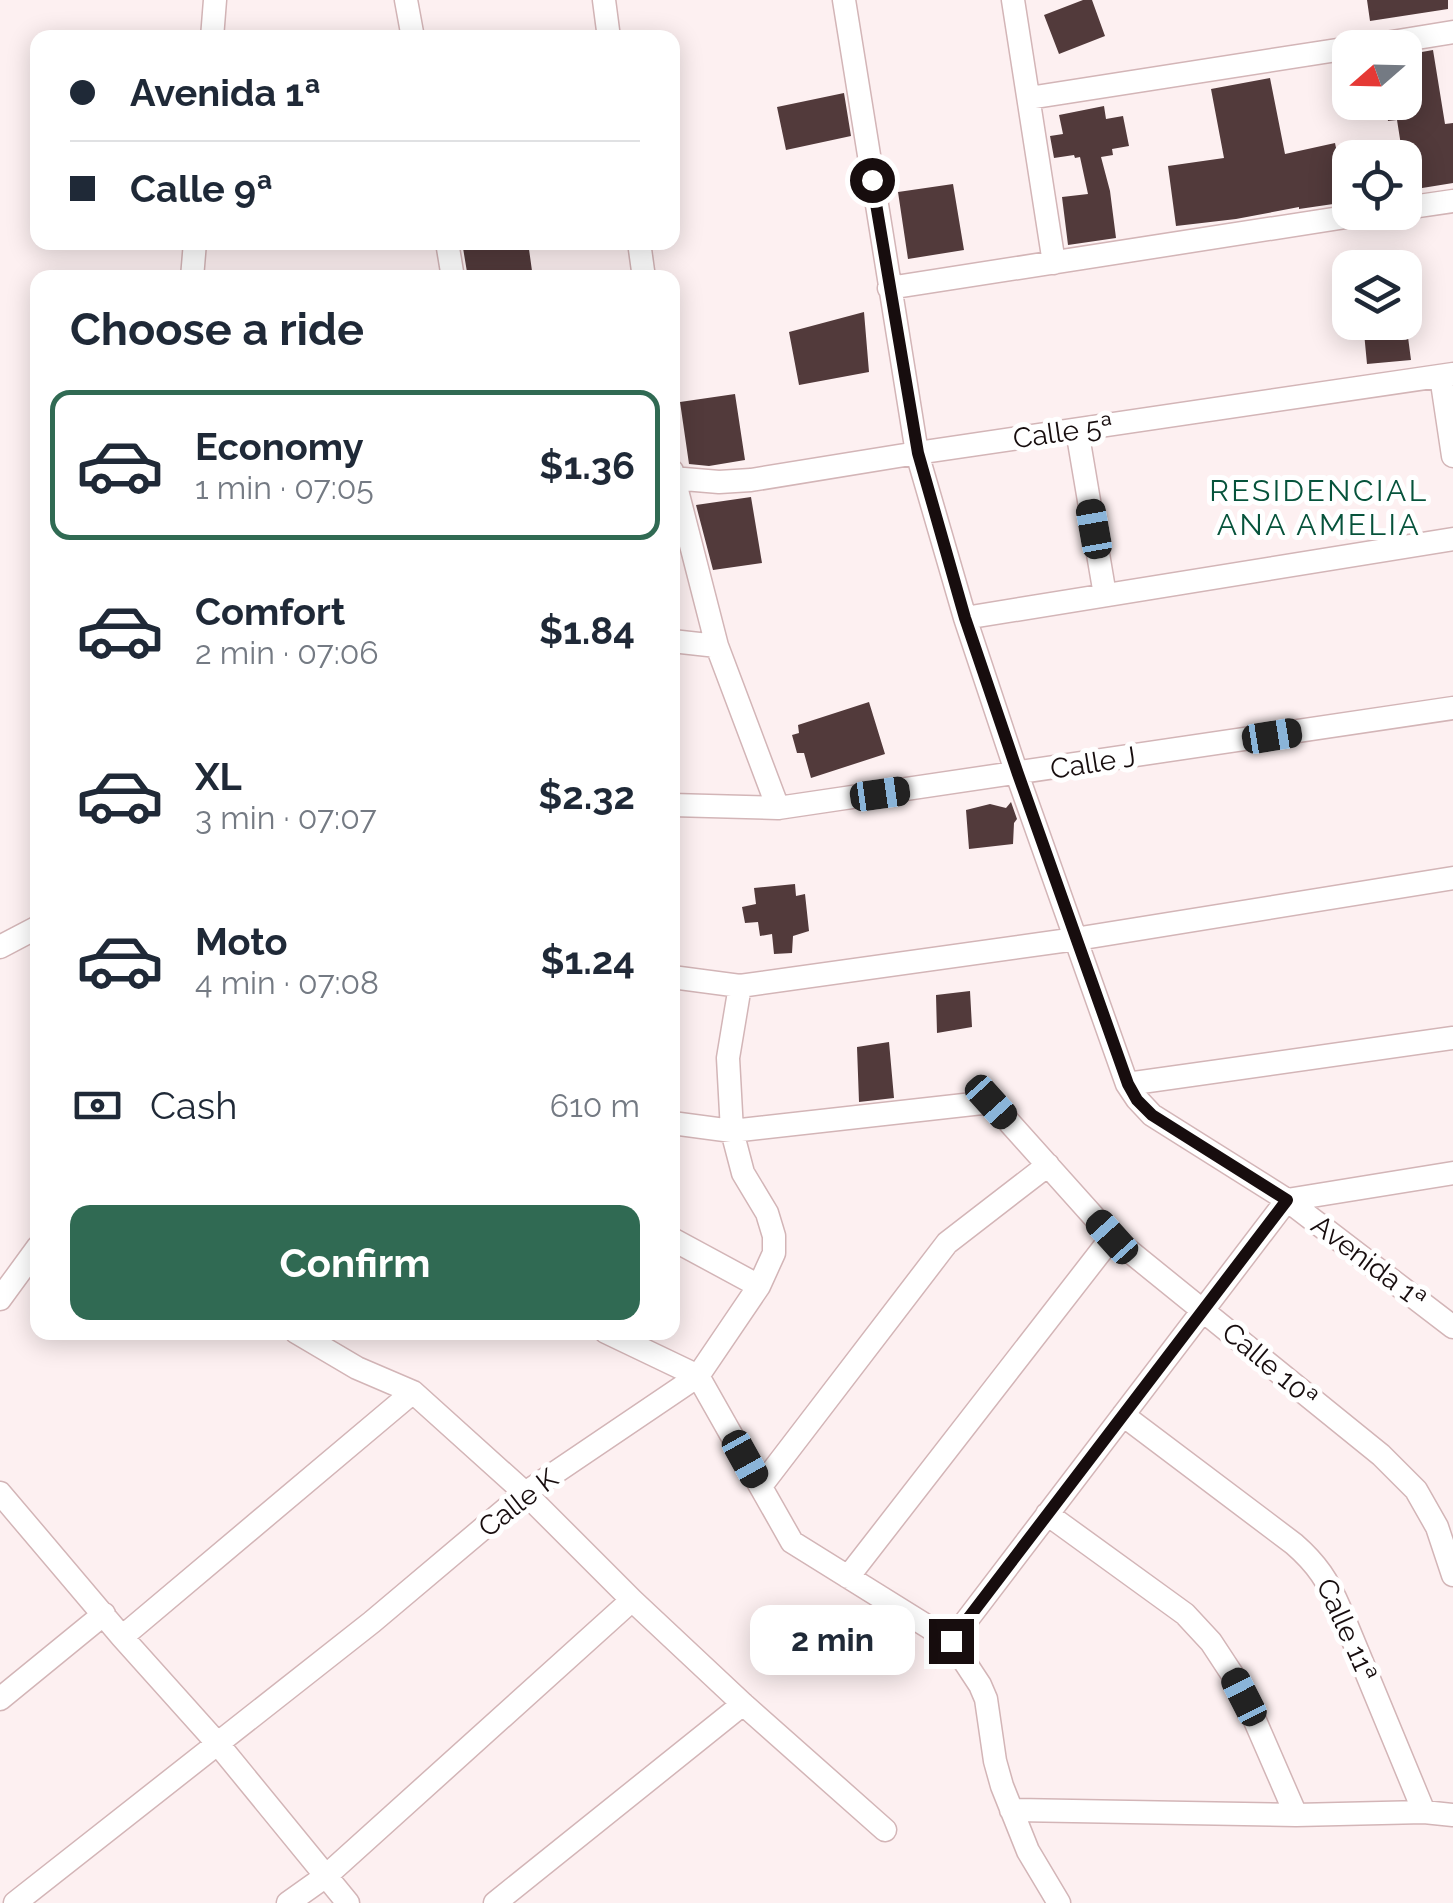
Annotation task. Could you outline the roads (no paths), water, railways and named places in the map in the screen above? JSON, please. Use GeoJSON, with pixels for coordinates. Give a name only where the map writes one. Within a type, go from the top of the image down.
{"type":"FeatureCollection","features":[{"type":"Feature","properties":{"kind":"street"},"geometry":{"type":"LineString","coordinates":[[213,30],[215,0]]}},
{"type":"Feature","properties":{"kind":"street"},"geometry":{"type":"LineString","coordinates":[[406,0],[411,30]]}},
{"type":"Feature","properties":{"kind":"street"},"geometry":{"type":"LineString","coordinates":[[604,0],[608,30]]}},
{"type":"Feature","properties":{"kind":"street","name":"Avenida 1ª"},"geometry":{"type":"LineString","coordinates":[[844,0],[918,453],[965,618],[1128,1084],[1152,1115],[1287,1200],[1453,1327]]}},
{"type":"Feature","properties":{"kind":"street"},"geometry":{"type":"LineString","coordinates":[[1013,0],[1054,262]]}},
{"type":"Feature","properties":{"kind":"street"},"geometry":{"type":"LineString","coordinates":[[1422,37],[1453,32]]}},
{"type":"Feature","properties":{"kind":"street"},"geometry":{"type":"LineString","coordinates":[[1029,98],[1332,51]]}},
{"type":"Feature","properties":{"kind":"street"},"geometry":{"type":"LineString","coordinates":[[1422,206],[1453,201]]}},
{"type":"Feature","properties":{"kind":"street"},"geometry":{"type":"LineString","coordinates":[[890,288],[1332,219]]}},
{"type":"Feature","properties":{"kind":"street"},"geometry":{"type":"LineString","coordinates":[[1447,375],[1453,456]]}},
{"type":"Feature","properties":{"kind":"street","name":"Calle 5ª"},"geometry":{"type":"LineString","coordinates":[[680,477],[734,482],[1447,375]]}},
{"type":"Feature","properties":{"kind":"street"},"geometry":{"type":"LineString","coordinates":[[1077,430],[1105,595]]}},
{"type":"Feature","properties":{"kind":"street"},"geometry":{"type":"LineString","coordinates":[[680,503],[717,646],[778,808]]}},
{"type":"Feature","properties":{"kind":"street"},"geometry":{"type":"LineString","coordinates":[[965,618],[1453,539]]}},
{"type":"Feature","properties":{"kind":"street"},"geometry":{"type":"LineString","coordinates":[[680,642],[717,646]]}},
{"type":"Feature","properties":{"kind":"street","name":"Calle J"},"geometry":{"type":"LineString","coordinates":[[680,805],[778,808],[1453,708]]}},
{"type":"Feature","properties":{"kind":"street"},"geometry":{"type":"LineString","coordinates":[[680,979],[740,986],[1076,939],[1453,878]]}},
{"type":"Feature","properties":{"kind":"street"},"geometry":{"type":"LineString","coordinates":[[0,947],[30,931]]}},
{"type":"Feature","properties":{"kind":"street","name":"Calle K"},"geometry":{"type":"LineString","coordinates":[[15,1903],[372,1622],[525,1493],[698,1376],[759,1286],[774,1253],[774,1236],[766,1213],[743,1174],[732,1131],[728,1058],[740,986]]}},
{"type":"Feature","properties":{"kind":"street"},"geometry":{"type":"LineString","coordinates":[[1128,1084],[1453,1038]]}},
{"type":"Feature","properties":{"kind":"street","name":"Calle 10ª"},"geometry":{"type":"LineString","coordinates":[[680,1123],[732,1131],[991,1102],[1112,1237],[1381,1455],[1416,1490],[1436,1527],[1453,1575]]}},
{"type":"Feature","properties":{"kind":"street"},"geometry":{"type":"LineString","coordinates":[[760,1486],[946,1243],[1048,1165]]}},
{"type":"Feature","properties":{"kind":"street"},"geometry":{"type":"LineString","coordinates":[[951,1641],[1287,1200],[1453,1174]]}},
{"type":"Feature","properties":{"kind":"street"},"geometry":{"type":"LineString","coordinates":[[848,1577],[1112,1237]]}},
{"type":"Feature","properties":{"kind":"street"},"geometry":{"type":"LineString","coordinates":[[680,1244],[759,1286]]}},
{"type":"Feature","properties":{"kind":"street"},"geometry":{"type":"LineString","coordinates":[[0,1299],[30,1258]]}},
{"type":"Feature","properties":{"kind":"street"},"geometry":{"type":"LineString","coordinates":[[309,1340],[356,1368],[412,1392],[525,1493],[743,1704],[885,1830]]}},
{"type":"Feature","properties":{"kind":"street"},"geometry":{"type":"LineString","coordinates":[[623,1340],[698,1376],[792,1542],[951,1641],[986,1699],[995,1761],[1011,1810],[1028,1852],[1059,1903]]}},
{"type":"Feature","properties":{"kind":"street"},"geometry":{"type":"LineString","coordinates":[[122,1637],[412,1392]]}},
{"type":"Feature","properties":{"kind":"street","name":"Calle 11ª"},"geometry":{"type":"LineString","coordinates":[[1123,1415],[1315,1562],[1335,1596],[1424,1812]]}},
{"type":"Feature","properties":{"kind":"street"},"geometry":{"type":"LineString","coordinates":[[4,1506],[218,1744],[348,1903]]}},
{"type":"Feature","properties":{"kind":"street"},"geometry":{"type":"LineString","coordinates":[[1047,1514],[1184,1614],[1212,1642],[1253,1716],[1296,1815]]}},
{"type":"Feature","properties":{"kind":"street"},"geometry":{"type":"LineString","coordinates":[[288,1903],[326,1876],[632,1600]]}},
{"type":"Feature","properties":{"kind":"street"},"geometry":{"type":"LineString","coordinates":[[0,1699],[104,1614]]}},
{"type":"Feature","properties":{"kind":"street"},"geometry":{"type":"LineString","coordinates":[[495,1903],[743,1704]]}},
{"type":"Feature","properties":{"kind":"street"},"geometry":{"type":"LineString","coordinates":[[1011,1810],[1296,1815],[1424,1812],[1453,1816]]}},
{"type":"Feature","properties":{"kind":"district","name":"RESIDENCIAL ANA AMELIA"},"geometry":{"type":"Point","coordinates":[1319,507]}}]}
